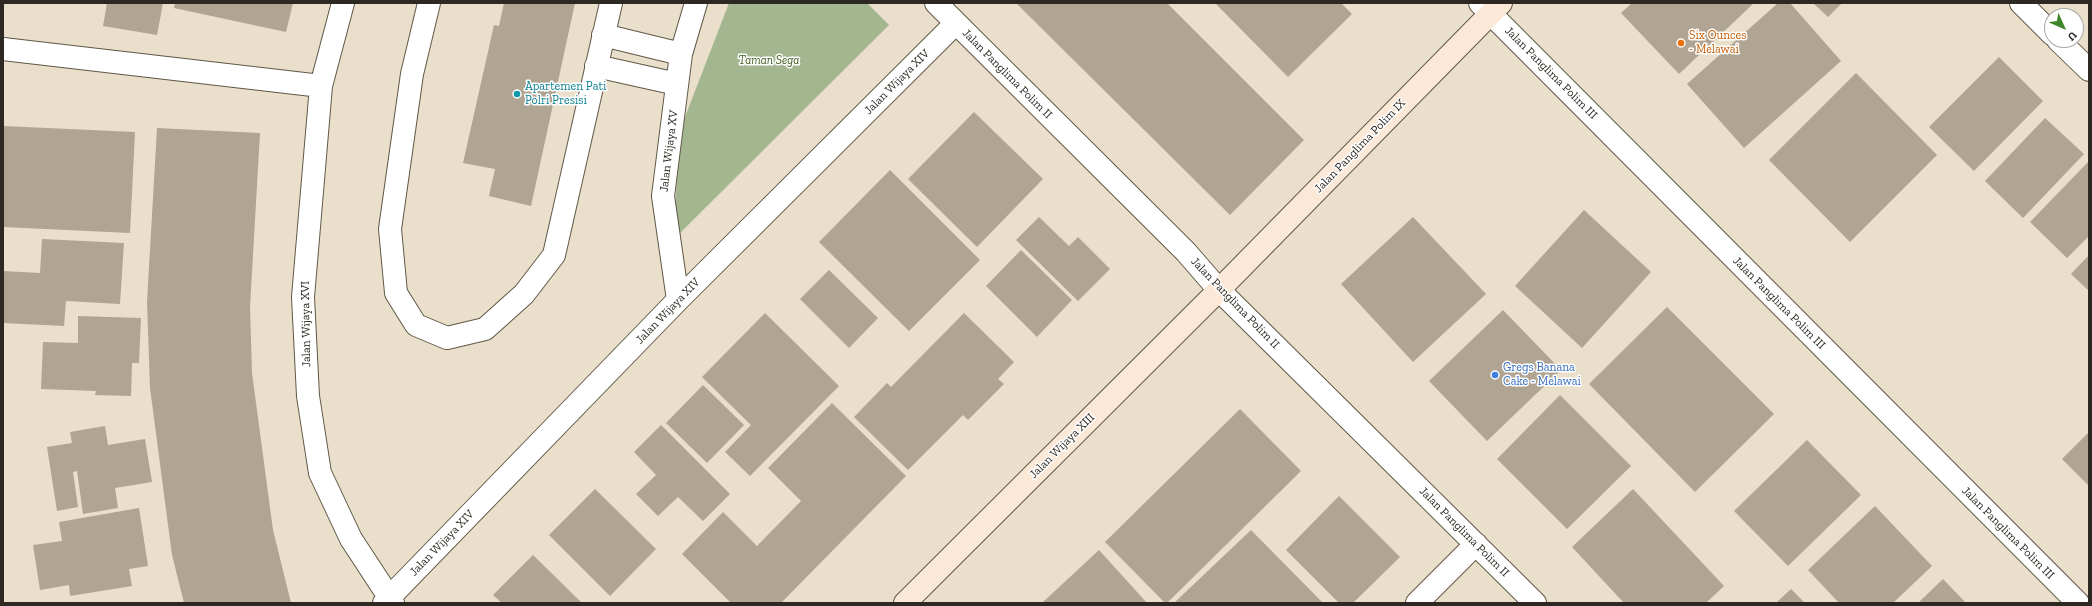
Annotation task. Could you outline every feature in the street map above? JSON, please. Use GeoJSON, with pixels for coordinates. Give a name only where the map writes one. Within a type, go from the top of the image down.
{"type":"FeatureCollection","features":[{"type":"Feature","properties":{"kind":"street","name":"Jalan Wijaya XVI"},"geometry":{"type":"LineString","coordinates":[[343,3],[321,86],[303,297],[308,396],[320,473],[351,539],[389,602]]}},
{"type":"Feature","properties":{"kind":"street"},"geometry":{"type":"LineString","coordinates":[[429,3],[412,74],[390,229],[396,293],[416,325],[447,338],[484,329],[524,294],[554,255],[611,3]]}},
{"type":"Feature","properties":{"kind":"street","name":"Jalan Wijaya XV"},"geometry":{"type":"LineString","coordinates":[[678,300],[663,196],[681,54],[696,3]]}},
{"type":"Feature","properties":{"kind":"street","name":"Jalan Panglima Polim II"},"geometry":{"type":"LineString","coordinates":[[936,3],[1186,252],[1219,290],[1535,603]]}},
{"type":"Feature","properties":{"kind":"street"},"geometry":{"type":"LineString","coordinates":[[2021,3],[2044,26]]}},
{"type":"Feature","properties":{"kind":"street","name":"Jalan Panglima Polim IX"},"geometry":{"type":"LineString","coordinates":[[1219,290],[1491,6]]}},
{"type":"Feature","properties":{"kind":"street","name":"Jalan Panglima Polim III"},"geometry":{"type":"LineString","coordinates":[[1491,6],[2078,603]]}},
{"type":"Feature","properties":{"kind":"street","name":"Jalan Wijaya XIV"},"geometry":{"type":"LineString","coordinates":[[389,602],[678,300],[956,23]]}},
{"type":"Feature","properties":{"kind":"street"},"geometry":{"type":"LineString","coordinates":[[603,35],[681,54]]}},
{"type":"Feature","properties":{"kind":"street"},"geometry":{"type":"LineString","coordinates":[[2066,48],[2089,70]]}},
{"type":"Feature","properties":{"kind":"street"},"geometry":{"type":"LineString","coordinates":[[3,49],[321,86]]}},
{"type":"Feature","properties":{"kind":"street"},"geometry":{"type":"LineString","coordinates":[[596,66],[677,84]]}},
{"type":"Feature","properties":{"kind":"street","name":"Jalan Wijaya XIII"},"geometry":{"type":"LineString","coordinates":[[905,603],[1219,290]]}},
{"type":"Feature","properties":{"kind":"street"},"geometry":{"type":"LineString","coordinates":[[1417,603],[1476,544]]}},
{"type":"Feature","properties":{"kind":"green space","name":"Taman Sega"},"geometry":{"type":"Polygon","coordinates":[[[729,3],[867,3],[889,25],[673,240],[680,130],[729,3]]]}},
{"type":"Feature","properties":{"kind":"building"},"geometry":{"type":"Polygon","coordinates":[[[107,3],[163,3],[157,35],[103,26],[107,3]]]}},
{"type":"Feature","properties":{"kind":"building"},"geometry":{"type":"Polygon","coordinates":[[[175,3],[293,3],[286,32],[174,8],[175,3]]]}},
{"type":"Feature","properties":{"kind":"building","name":"Apartemen Pati Polri Presisi"},"geometry":{"type":"Polygon","coordinates":[[[504,3],[575,3],[531,206],[489,196],[495,169],[463,163],[494,25],[499,26],[504,3]]]}},
{"type":"Feature","properties":{"kind":"building"},"geometry":{"type":"Polygon","coordinates":[[[1016,3],[1167,3],[1304,140],[1230,215],[1016,3]]]}},
{"type":"Feature","properties":{"kind":"building"},"geometry":{"type":"Polygon","coordinates":[[[1215,3],[1341,3],[1352,14],[1288,77],[1215,3]]]}},
{"type":"Feature","properties":{"kind":"building","name":"Six Ounces - Melawai"},"geometry":{"type":"Polygon","coordinates":[[[1632,3],[1754,3],[1679,74],[1621,13],[1632,3]]]}},
{"type":"Feature","properties":{"kind":"building"},"geometry":{"type":"Polygon","coordinates":[[[1778,3],[1790,3],[1841,61],[1744,148],[1687,84],[1778,3]]]}},
{"type":"Feature","properties":{"kind":"building"},"geometry":{"type":"Polygon","coordinates":[[[1813,3],[1842,3],[1828,17],[1813,3]]]}},
{"type":"Feature","properties":{"kind":"building"},"geometry":{"type":"Polygon","coordinates":[[[1999,57],[2043,101],[1974,171],[1929,127],[1999,57]]]}},
{"type":"Feature","properties":{"kind":"building"},"geometry":{"type":"Polygon","coordinates":[[[1856,73],[1937,155],[1850,242],[1769,160],[1856,73]]]}},
{"type":"Feature","properties":{"kind":"building"},"geometry":{"type":"Polygon","coordinates":[[[974,112],[1043,179],[977,247],[908,179],[974,112]]]}},
{"type":"Feature","properties":{"kind":"building"},"geometry":{"type":"Polygon","coordinates":[[[2045,118],[2084,154],[2023,218],[1985,181],[2045,118]]]}},
{"type":"Feature","properties":{"kind":"building"},"geometry":{"type":"Polygon","coordinates":[[[3,126],[135,132],[130,233],[3,227],[3,126]]]}},
{"type":"Feature","properties":{"kind":"building"},"geometry":{"type":"Polygon","coordinates":[[[157,128],[260,133],[250,307],[252,373],[273,530],[291,603],[184,603],[172,555],[150,388],[147,302],[157,128]]]}},
{"type":"Feature","properties":{"kind":"building"},"geometry":{"type":"Polygon","coordinates":[[[2089,161],[2089,236],[2067,258],[2030,222],[2089,161]]]}},
{"type":"Feature","properties":{"kind":"building"},"geometry":{"type":"Polygon","coordinates":[[[890,170],[980,260],[909,331],[819,242],[890,170]]]}},
{"type":"Feature","properties":{"kind":"building"},"geometry":{"type":"Polygon","coordinates":[[[1584,210],[1651,272],[1582,348],[1515,286],[1584,210]]]}},
{"type":"Feature","properties":{"kind":"building"},"geometry":{"type":"Polygon","coordinates":[[[1039,217],[1069,246],[1078,237],[1110,269],[1078,301],[1016,240],[1039,217]]]}},
{"type":"Feature","properties":{"kind":"building"},"geometry":{"type":"Polygon","coordinates":[[[1413,217],[1486,294],[1413,362],[1341,284],[1413,217]]]}},
{"type":"Feature","properties":{"kind":"building"},"geometry":{"type":"Polygon","coordinates":[[[42,239],[124,243],[120,304],[66,301],[64,326],[3,323],[3,271],[40,273],[42,239]]]}},
{"type":"Feature","properties":{"kind":"building"},"geometry":{"type":"Polygon","coordinates":[[[1021,250],[1072,300],[1037,337],[986,286],[1021,250]]]}},
{"type":"Feature","properties":{"kind":"building"},"geometry":{"type":"Polygon","coordinates":[[[2089,255],[2089,291],[2071,274],[2089,255]]]}},
{"type":"Feature","properties":{"kind":"building"},"geometry":{"type":"Polygon","coordinates":[[[829,270],[878,318],[849,348],[800,299],[829,270]]]}},
{"type":"Feature","properties":{"kind":"building"},"geometry":{"type":"Polygon","coordinates":[[[1667,307],[1774,414],[1695,492],[1589,384],[1667,307]]]}},
{"type":"Feature","properties":{"kind":"building","name":"Gregs Banana Cake - Melawai"},"geometry":{"type":"Polygon","coordinates":[[[1503,310],[1561,370],[1487,441],[1429,381],[1503,310]]]}},
{"type":"Feature","properties":{"kind":"building"},"geometry":{"type":"Polygon","coordinates":[[[765,313],[839,386],[750,476],[725,452],[751,425],[702,377],[765,313]]]}},
{"type":"Feature","properties":{"kind":"building"},"geometry":{"type":"Polygon","coordinates":[[[964,313],[1014,362],[998,379],[1004,384],[968,420],[963,415],[908,470],[854,417],[887,383],[891,387],[964,313]]]}},
{"type":"Feature","properties":{"kind":"building"},"geometry":{"type":"Polygon","coordinates":[[[78,316],[141,318],[139,363],[132,363],[131,396],[95,395],[96,391],[41,389],[43,342],[78,343],[78,316]]]}},
{"type":"Feature","properties":{"kind":"building"},"geometry":{"type":"Polygon","coordinates":[[[703,385],[744,425],[707,463],[666,423],[703,385]]]}},
{"type":"Feature","properties":{"kind":"building"},"geometry":{"type":"Polygon","coordinates":[[[1560,395],[1631,466],[1567,529],[1497,459],[1560,395]]]}},
{"type":"Feature","properties":{"kind":"building"},"geometry":{"type":"Polygon","coordinates":[[[832,403],[906,476],[781,603],[731,603],[682,554],[723,512],[757,546],[801,501],[768,468],[832,403]]]}},
{"type":"Feature","properties":{"kind":"building"},"geometry":{"type":"Polygon","coordinates":[[[1240,409],[1301,471],[1167,603],[1165,603],[1105,542],[1240,409]]]}},
{"type":"Feature","properties":{"kind":"building"},"geometry":{"type":"Polygon","coordinates":[[[661,425],[730,494],[703,521],[678,497],[658,516],[636,494],[656,475],[634,452],[661,425]]]}},
{"type":"Feature","properties":{"kind":"building"},"geometry":{"type":"Polygon","coordinates":[[[105,426],[108,445],[145,439],[152,482],[115,488],[118,508],[83,514],[77,471],[73,472],[78,507],[57,511],[47,447],[72,443],[70,432],[105,426]]]}},
{"type":"Feature","properties":{"kind":"building"},"geometry":{"type":"Polygon","coordinates":[[[2089,432],[2089,486],[2062,459],[2089,432]]]}},
{"type":"Feature","properties":{"kind":"building"},"geometry":{"type":"Polygon","coordinates":[[[1807,440],[1861,495],[1788,566],[1734,511],[1807,440]]]}},
{"type":"Feature","properties":{"kind":"building"},"geometry":{"type":"Polygon","coordinates":[[[595,489],[656,549],[610,596],[549,535],[595,489]]]}},
{"type":"Feature","properties":{"kind":"building"},"geometry":{"type":"Polygon","coordinates":[[[1633,489],[1724,586],[1706,603],[1624,603],[1572,547],[1633,489]]]}},
{"type":"Feature","properties":{"kind":"building"},"geometry":{"type":"Polygon","coordinates":[[[1339,496],[1400,557],[1353,603],[1339,603],[1286,550],[1339,496]]]}},
{"type":"Feature","properties":{"kind":"building"},"geometry":{"type":"Polygon","coordinates":[[[1875,506],[1932,566],[1893,603],[1839,603],[1808,570],[1875,506]]]}},
{"type":"Feature","properties":{"kind":"building"},"geometry":{"type":"Polygon","coordinates":[[[139,508],[148,566],[129,569],[132,586],[70,596],[69,585],[40,590],[33,545],[62,541],[59,522],[139,508]]]}},
{"type":"Feature","properties":{"kind":"building"},"geometry":{"type":"Polygon","coordinates":[[[1251,530],[1323,603],[1174,603],[1251,530]]]}},
{"type":"Feature","properties":{"kind":"building"},"geometry":{"type":"Polygon","coordinates":[[[1099,550],[1147,603],[1042,603],[1099,550]]]}},
{"type":"Feature","properties":{"kind":"building"},"geometry":{"type":"Polygon","coordinates":[[[533,555],[582,603],[502,603],[493,595],[533,555]]]}},
{"type":"Feature","properties":{"kind":"building"},"geometry":{"type":"Polygon","coordinates":[[[1943,579],[1966,603],[1918,603],[1943,579]]]}},
{"type":"Feature","properties":{"kind":"building"},"geometry":{"type":"Polygon","coordinates":[[[1791,589],[1805,603],[1776,603],[1791,589]]]}},
{"type":"Feature","properties":{"kind":"place","name":"Six Ounces - Melawai"},"geometry":{"type":"Point","coordinates":[1681,43]}},
{"type":"Feature","properties":{"kind":"place","name":"Apartemen Pati Polri Presisi"},"geometry":{"type":"Point","coordinates":[517,94]}},
{"type":"Feature","properties":{"kind":"place","name":"Gregs Banana Cake - Melawai"},"geometry":{"type":"Point","coordinates":[1495,375]}}]}
